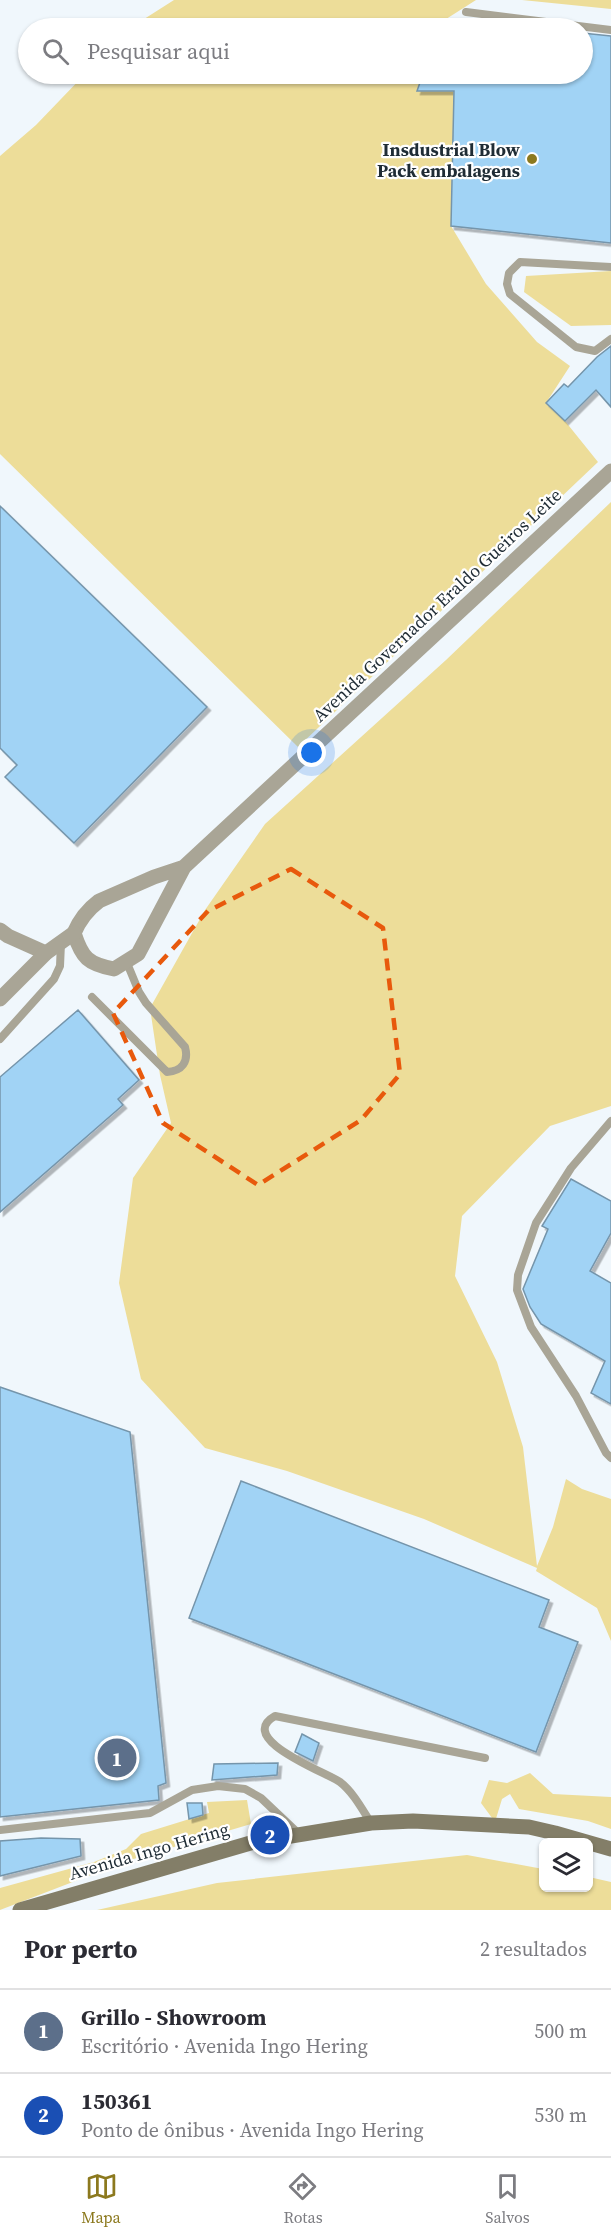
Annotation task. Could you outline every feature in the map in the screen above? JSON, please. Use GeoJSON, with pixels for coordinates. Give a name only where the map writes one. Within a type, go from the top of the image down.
{"type":"FeatureCollection","features":[{"type":"Feature","properties":{"kind":"main road","name":"Avenida Ingo Hering"},"geometry":{"type":"LineString","coordinates":[[20,1910],[226,1849],[299,1834],[371,1823],[413,1821],[529,1827],[611,1849]]}},
{"type":"Feature","properties":{"kind":"street","name":"Avenida Governador Eraldo Gueiros Leite"},"geometry":{"type":"LineString","coordinates":[[127,963],[138,954],[184,867],[611,471]]}},
{"type":"Feature","properties":{"kind":"street","name":"Avenida Governador Eraldo Gueiros Leite"},"geometry":{"type":"LineString","coordinates":[[0,999],[46,953],[74,933],[86,912],[99,901],[154,877],[184,867]]}},
{"type":"Feature","properties":{"kind":"street"},"geometry":{"type":"LineString","coordinates":[[0,930],[46,953]]}},
{"type":"Feature","properties":{"kind":"street"},"geometry":{"type":"LineString","coordinates":[[74,933],[80,950],[89,961],[114,969],[127,963]]}},
{"type":"Feature","properties":{"kind":"lane"},"geometry":{"type":"LineString","coordinates":[[466,12],[514,18]]}},
{"type":"Feature","properties":{"kind":"lane"},"geometry":{"type":"LineString","coordinates":[[593,28],[611,30]]}},
{"type":"Feature","properties":{"kind":"lane"},"geometry":{"type":"LineString","coordinates":[[611,267],[520,262],[508,273],[507,284],[510,294],[576,347],[595,351],[611,339]]}},
{"type":"Feature","properties":{"kind":"lane"},"geometry":{"type":"LineString","coordinates":[[0,1039],[54,979],[60,966],[61,943]]}},
{"type":"Feature","properties":{"kind":"lane"},"geometry":{"type":"LineString","coordinates":[[92,997],[167,1072],[181,1067],[188,1055],[185,1047],[146,1003],[127,963]]}},
{"type":"Feature","properties":{"kind":"lane"},"geometry":{"type":"LineString","coordinates":[[611,1121],[571,1168],[536,1223],[518,1275],[517,1290],[531,1327],[576,1396],[606,1453],[611,1458]]}},
{"type":"Feature","properties":{"kind":"lane"},"geometry":{"type":"LineString","coordinates":[[371,1823],[343,1785],[278,1749],[265,1730],[270,1719],[275,1716],[485,1758]]}},
{"type":"Feature","properties":{"kind":"lane"},"geometry":{"type":"LineString","coordinates":[[0,1830],[150,1813],[192,1791],[218,1786],[245,1789],[261,1798],[299,1834]]}},
{"type":"Feature","properties":{"kind":"highlighted area"},"geometry":{"type":"Polygon","coordinates":[[[291,869],[383,928],[400,1074],[361,1120],[258,1185],[163,1123],[113,1013],[208,911],[291,869]]]}},
{"type":"Feature","properties":{"kind":"shaded area"},"geometry":{"type":"Polygon","coordinates":[[[174,0],[476,0],[448,18],[146,18],[174,0]]]}},
{"type":"Feature","properties":{"kind":"shaded area"},"geometry":{"type":"Polygon","coordinates":[[[522,0],[611,0],[611,9],[522,0]]]}},
{"type":"Feature","properties":{"kind":"shaded area"},"geometry":{"type":"Polygon","coordinates":[[[75,84],[419,84],[417,91],[454,91],[451,226],[486,284],[537,342],[570,366],[546,403],[565,421],[598,462],[298,747],[0,454],[0,156],[36,125],[75,84]]]}},
{"type":"Feature","properties":{"kind":"shaded area"},"geometry":{"type":"Polygon","coordinates":[[[611,271],[611,325],[571,326],[524,292],[526,276],[611,271]]]}},
{"type":"Feature","properties":{"kind":"shaded area"},"geometry":{"type":"Polygon","coordinates":[[[611,502],[611,1106],[550,1126],[462,1216],[455,1276],[497,1362],[523,1447],[537,1566],[553,1527],[566,1479],[582,1489],[611,1499],[611,1641],[597,1608],[536,1571],[537,1568],[424,1519],[287,1471],[205,1448],[141,1379],[119,1283],[133,1178],[171,1123],[160,1075],[150,1008],[205,910],[265,824],[446,660],[611,502]]]}},
{"type":"Feature","properties":{"kind":"shaded area"},"geometry":{"type":"Polygon","coordinates":[[[530,1773],[553,1794],[611,1797],[611,1829],[588,1821],[519,1809],[510,1794],[502,1799],[495,1822],[481,1803],[489,1780],[507,1783],[530,1773]]]}},
{"type":"Feature","properties":{"kind":"shaded area"},"geometry":{"type":"Polygon","coordinates":[[[247,1800],[251,1824],[130,1860],[0,1910],[0,1888],[94,1862],[126,1849],[141,1834],[209,1813],[207,1802],[247,1800]]]}},
{"type":"Feature","properties":{"kind":"shaded area"},"geometry":{"type":"Polygon","coordinates":[[[467,1855],[539,1868],[539,1892],[593,1892],[593,1878],[611,1882],[611,1910],[97,1910],[217,1883],[467,1855]]]}},
{"type":"Feature","properties":{"kind":"building","name":"Insdustrial Blow Pack embalagens"},"geometry":{"type":"Polygon","coordinates":[[[593,34],[611,36],[611,243],[451,226],[454,91],[417,91],[419,84],[593,84],[593,34]]]}},
{"type":"Feature","properties":{"kind":"building"},"geometry":{"type":"Polygon","coordinates":[[[611,346],[611,407],[596,390],[565,421],[546,403],[564,384],[568,387],[611,346]]]}},
{"type":"Feature","properties":{"kind":"building"},"geometry":{"type":"Polygon","coordinates":[[[0,506],[207,707],[74,843],[5,777],[17,765],[0,748],[0,506]]]}},
{"type":"Feature","properties":{"kind":"building"},"geometry":{"type":"Polygon","coordinates":[[[78,1010],[139,1080],[118,1099],[123,1105],[0,1212],[0,1077],[78,1010]]]}},
{"type":"Feature","properties":{"kind":"building"},"geometry":{"type":"Polygon","coordinates":[[[571,1179],[611,1201],[611,1233],[590,1271],[611,1283],[611,1404],[591,1393],[605,1361],[541,1324],[530,1307],[523,1289],[548,1229],[542,1226],[571,1179]]]}},
{"type":"Feature","properties":{"kind":"building"},"geometry":{"type":"Polygon","coordinates":[[[0,1387],[130,1432],[166,1783],[158,1786],[159,1800],[0,1817],[0,1387]]]}},
{"type":"Feature","properties":{"kind":"building"},"geometry":{"type":"Polygon","coordinates":[[[241,1481],[549,1600],[539,1627],[578,1642],[536,1752],[189,1618],[241,1481]]]}},
{"type":"Feature","properties":{"kind":"building"},"geometry":{"type":"Polygon","coordinates":[[[302,1734],[319,1743],[313,1761],[295,1752],[302,1734]]]}},
{"type":"Feature","properties":{"kind":"building"},"geometry":{"type":"Polygon","coordinates":[[[278,1763],[277,1775],[212,1780],[214,1764],[278,1763]]]}},
{"type":"Feature","properties":{"kind":"building"},"geometry":{"type":"Polygon","coordinates":[[[187,1803],[202,1803],[203,1815],[189,1819],[187,1803]]]}},
{"type":"Feature","properties":{"kind":"building"},"geometry":{"type":"Polygon","coordinates":[[[41,1838],[80,1839],[81,1856],[0,1876],[0,1841],[41,1838]]]}},
{"type":"Feature","properties":{"kind":"place","name":"Insdustrial Blow Pack embalagens"},"geometry":{"type":"Point","coordinates":[532,159]}},
{"type":"Feature","properties":{"kind":"place","name":"Grillo - Showroom"},"geometry":{"type":"Point","coordinates":[117,1758]}},
{"type":"Feature","properties":{"kind":"place","name":"150361"},"geometry":{"type":"Point","coordinates":[270,1835]}}]}
